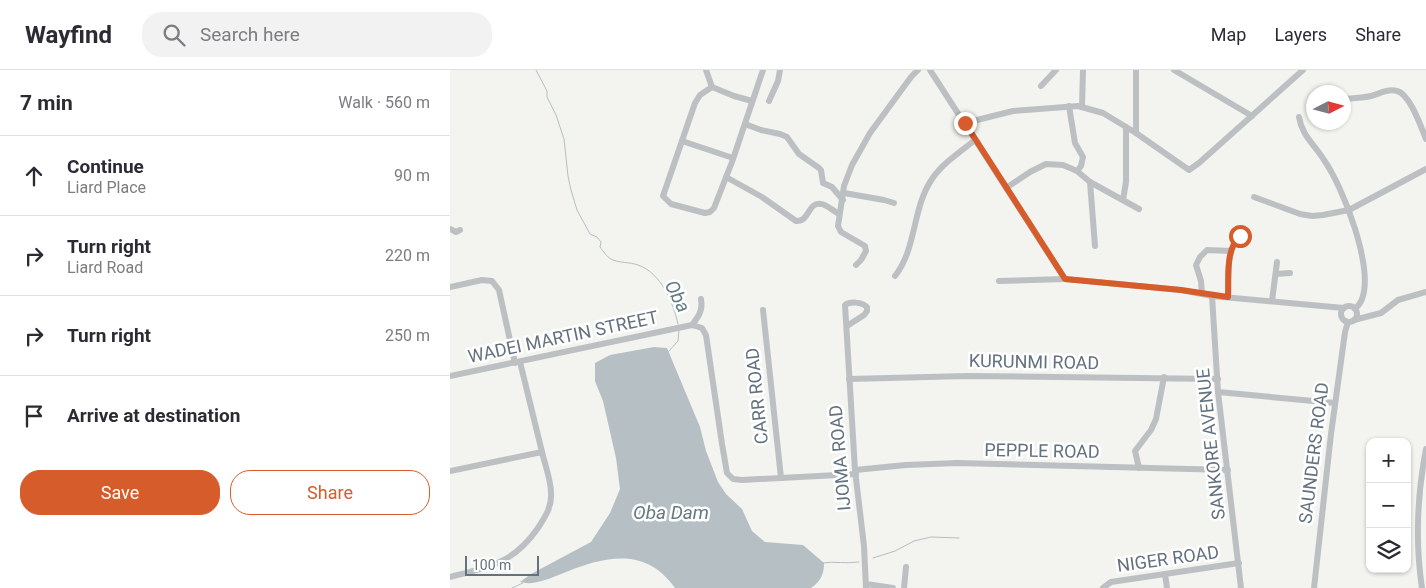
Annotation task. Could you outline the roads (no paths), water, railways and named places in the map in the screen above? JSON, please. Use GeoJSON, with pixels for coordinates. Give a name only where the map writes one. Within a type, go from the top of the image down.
{"type":"FeatureCollection","features":[{"type":"Feature","properties":{"kind":"street"},"geometry":{"type":"LineString","coordinates":[[706,70],[712,86],[734,96],[752,101]]}},
{"type":"Feature","properties":{"kind":"street"},"geometry":{"type":"LineString","coordinates":[[712,86],[700,95],[695,103],[662,196],[671,204],[705,213],[710,212],[714,208],[763,70]]}},
{"type":"Feature","properties":{"kind":"street"},"geometry":{"type":"LineString","coordinates":[[769,101],[778,81],[780,70]]}},
{"type":"Feature","properties":{"kind":"street"},"geometry":{"type":"LineString","coordinates":[[856,265],[864,255],[866,248],[841,232],[838,226],[844,197],[844,186],[852,165],[870,133],[910,77],[918,70]]}},
{"type":"Feature","properties":{"kind":"street"},"geometry":{"type":"LineString","coordinates":[[930,70],[1065,279]]}},
{"type":"Feature","properties":{"kind":"street"},"geometry":{"type":"LineString","coordinates":[[1041,86],[1056,70]]}},
{"type":"Feature","properties":{"kind":"street"},"geometry":{"type":"LineString","coordinates":[[1082,107],[1083,70]]}},
{"type":"Feature","properties":{"kind":"street"},"geometry":{"type":"LineString","coordinates":[[1136,70],[1136,133]]}},
{"type":"Feature","properties":{"kind":"street"},"geometry":{"type":"LineString","coordinates":[[1174,70],[1252,116]]}},
{"type":"Feature","properties":{"kind":"street"},"geometry":{"type":"LineString","coordinates":[[965,123],[1013,111],[1069,106],[1082,107],[1103,113],[1136,133],[1189,170],[1200,163],[1302,70]]}},
{"type":"Feature","properties":{"kind":"street"},"geometry":{"type":"LineString","coordinates":[[1351,98],[1372,96],[1386,91],[1398,91],[1405,96],[1413,108],[1426,140]]}},
{"type":"Feature","properties":{"kind":"street"},"geometry":{"type":"LineString","coordinates":[[1069,106],[1075,143],[1083,157],[1082,166],[1077,171]]}},
{"type":"Feature","properties":{"kind":"street"},"geometry":{"type":"LineString","coordinates":[[1299,117],[1304,134],[1323,159],[1341,190],[1358,239],[1364,275],[1362,300],[1351,321]]}},
{"type":"Feature","properties":{"kind":"street"},"geometry":{"type":"LineString","coordinates":[[745,124],[780,134],[787,138],[799,154],[821,170],[823,183],[844,197],[884,200],[894,203]]}},
{"type":"Feature","properties":{"kind":"street"},"geometry":{"type":"LineString","coordinates":[[1123,200],[1126,182],[1126,127]]}},
{"type":"Feature","properties":{"kind":"street"},"geometry":{"type":"LineString","coordinates":[[895,276],[907,256],[922,199],[931,180],[941,167],[975,140]]}},
{"type":"Feature","properties":{"kind":"street"},"geometry":{"type":"LineString","coordinates":[[682,141],[733,158]]}},
{"type":"Feature","properties":{"kind":"street"},"geometry":{"type":"LineString","coordinates":[[1006,188],[1046,164],[1063,166],[1077,171],[1090,182],[1139,209]]}},
{"type":"Feature","properties":{"kind":"street"},"geometry":{"type":"LineString","coordinates":[[1254,197],[1300,214],[1312,216],[1349,210],[1426,169]]}},
{"type":"Feature","properties":{"kind":"street"},"geometry":{"type":"LineString","coordinates":[[726,177],[762,197],[796,221],[805,218],[810,208],[819,204],[823,204],[831,211],[839,214]]}},
{"type":"Feature","properties":{"kind":"street"},"geometry":{"type":"LineString","coordinates":[[1090,182],[1095,246]]}},
{"type":"Feature","properties":{"kind":"street"},"geometry":{"type":"LineString","coordinates":[[450,229],[456,232],[460,230]]}},
{"type":"Feature","properties":{"kind":"street"},"geometry":{"type":"LineString","coordinates":[[1228,297],[1231,251],[1233,244],[1240,236]]}},
{"type":"Feature","properties":{"kind":"street"},"geometry":{"type":"LineString","coordinates":[[1202,294],[1201,281],[1196,265],[1200,257],[1207,250],[1231,251]]}},
{"type":"Feature","properties":{"kind":"street"},"geometry":{"type":"LineString","coordinates":[[1272,301],[1277,262]]}},
{"type":"Feature","properties":{"kind":"street"},"geometry":{"type":"LineString","coordinates":[[1276,274],[1290,273]]}},
{"type":"Feature","properties":{"kind":"street"},"geometry":{"type":"LineString","coordinates":[[999,281],[1065,279],[1181,290],[1212,296],[1344,308],[1349,306],[1365,318]]}},
{"type":"Feature","properties":{"kind":"street"},"geometry":{"type":"LineString","coordinates":[[450,287],[482,280],[492,281],[499,290],[551,491],[551,504],[547,516],[531,538],[513,556],[493,566],[450,576]]}},
{"type":"Feature","properties":{"kind":"street"},"geometry":{"type":"LineString","coordinates":[[1344,308],[1341,312],[1342,318],[1351,321],[1381,313],[1398,300],[1426,292]]}},
{"type":"Feature","properties":{"kind":"street","name":"SANKORE AVENUE"},"geometry":{"type":"LineString","coordinates":[[1212,296],[1218,392],[1241,588]]}},
{"type":"Feature","properties":{"kind":"street"},"geometry":{"type":"LineString","coordinates":[[692,325],[699,317],[702,309],[701,298]]}},
{"type":"Feature","properties":{"kind":"street","name":"CARR ROAD"},"geometry":{"type":"LineString","coordinates":[[763,310],[780,478]]}},
{"type":"Feature","properties":{"kind":"street","name":"SAUNDERS ROAD"},"geometry":{"type":"LineString","coordinates":[[1314,588],[1335,403],[1345,332],[1351,321]]}},
{"type":"Feature","properties":{"kind":"street","name":"WADEI MARTIN STREET"},"geometry":{"type":"LineString","coordinates":[[450,376],[692,325]]}},
{"type":"Feature","properties":{"kind":"street","name":"PEPPLE ROAD"},"geometry":{"type":"LineString","coordinates":[[692,325],[702,328],[706,335],[727,472],[733,479],[780,478],[855,472],[906,465],[957,464],[1228,470]]}},
{"type":"Feature","properties":{"kind":"street","name":"IJOMA ROAD"},"geometry":{"type":"LineString","coordinates":[[847,326],[855,472],[864,546],[866,586]]}},
{"type":"Feature","properties":{"kind":"street","name":"KURUNMI ROAD"},"geometry":{"type":"LineString","coordinates":[[849,379],[967,376],[1218,379]]}},
{"type":"Feature","properties":{"kind":"street"},"geometry":{"type":"LineString","coordinates":[[1140,468],[1135,451],[1156,419],[1164,377]]}},
{"type":"Feature","properties":{"kind":"street"},"geometry":{"type":"LineString","coordinates":[[1218,392],[1335,403]]}},
{"type":"Feature","properties":{"kind":"street"},"geometry":{"type":"LineString","coordinates":[[1422,588],[1417,554],[1418,515],[1426,450]]}},
{"type":"Feature","properties":{"kind":"street"},"geometry":{"type":"LineString","coordinates":[[450,471],[542,452]]}},
{"type":"Feature","properties":{"kind":"street","name":"NIGER ROAD"},"geometry":{"type":"LineString","coordinates":[[1103,588],[1111,582],[1239,563]]}},
{"type":"Feature","properties":{"kind":"street"},"geometry":{"type":"LineString","coordinates":[[904,588],[906,567]]}},
{"type":"Feature","properties":{"kind":"street"},"geometry":{"type":"LineString","coordinates":[[1165,574],[1167,588]]}},
{"type":"Feature","properties":{"kind":"street"},"geometry":{"type":"LineString","coordinates":[[866,586],[893,588]]}},
{"type":"Feature","properties":{"kind":"water","name":"Oba Dam"},"geometry":{"type":"Polygon","coordinates":[[[654,347],[667,348],[700,427],[706,451],[718,482],[726,494],[742,509],[752,531],[765,542],[803,545],[824,563],[821,578],[811,588],[675,588],[663,574],[650,565],[637,560],[622,558],[592,563],[540,581],[520,582],[531,574],[591,542],[610,513],[620,489],[616,458],[603,401],[595,381],[595,363],[610,355],[654,347]]]}},
{"type":"Feature","properties":{"kind":"waterway","name":"Oba"},"geometry":{"type":"LineString","coordinates":[[536,70],[547,91],[547,97],[556,115],[564,139],[571,190],[577,210],[590,234],[597,237],[601,242],[600,247],[610,258],[638,265],[653,274],[665,289],[678,324]]}},
{"type":"Feature","properties":{"kind":"waterway","name":"Oba"},"geometry":{"type":"LineString","coordinates":[[668,352],[678,341],[679,330]]}},
{"type":"Feature","properties":{"kind":"waterway"},"geometry":{"type":"LineString","coordinates":[[873,558],[895,551],[914,541],[931,537],[959,538]]}},
{"type":"Feature","properties":{"kind":"waterway"},"geometry":{"type":"LineString","coordinates":[[822,563],[859,562]]}},
{"type":"Feature","properties":{"kind":"waterway"},"geometry":{"type":"LineString","coordinates":[[512,588],[523,583]]}}]}
